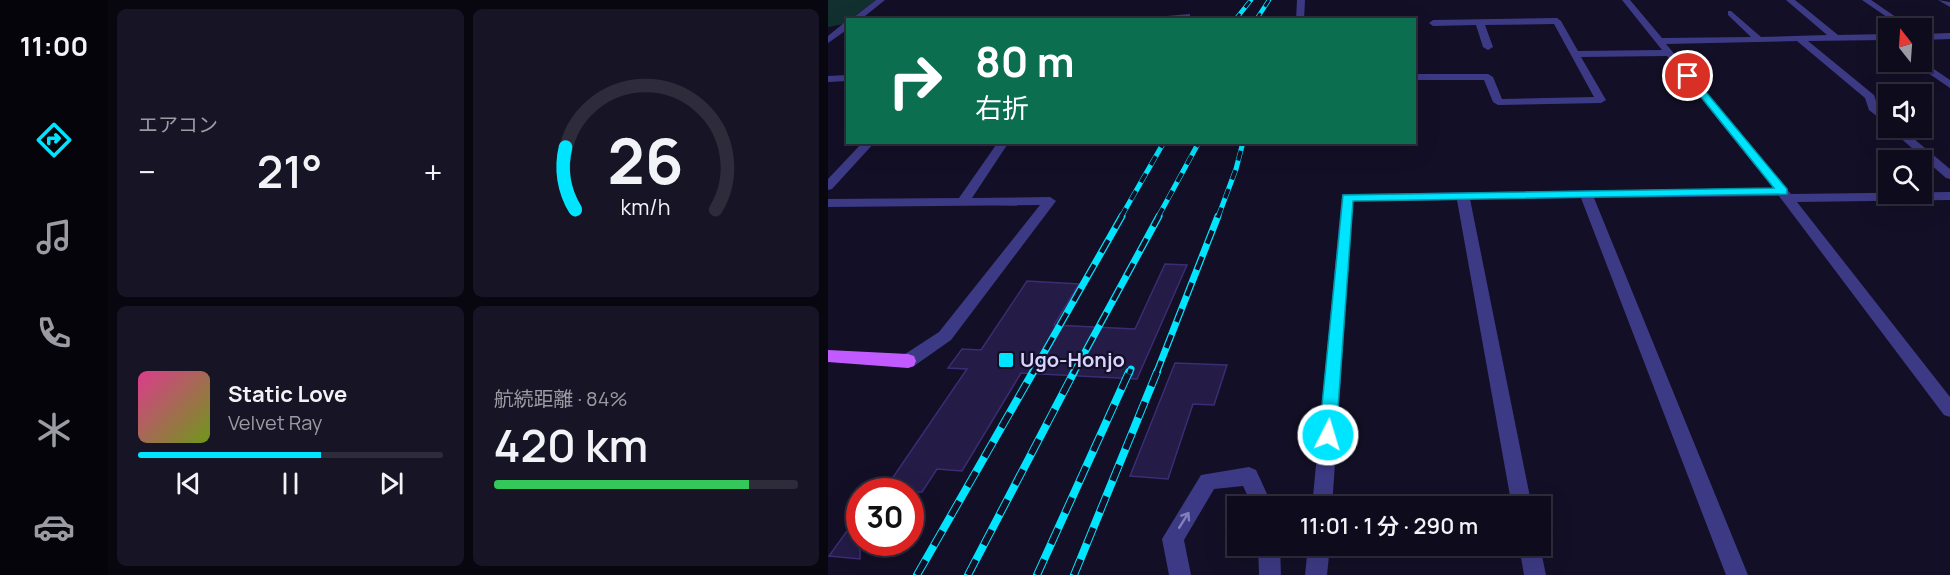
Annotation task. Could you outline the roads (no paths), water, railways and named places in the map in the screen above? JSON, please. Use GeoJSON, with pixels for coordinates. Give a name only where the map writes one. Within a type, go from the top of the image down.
{"type":"FeatureCollection","features":[{"type":"Feature","properties":{"kind":"main road"},"geometry":{"type":"LineString","coordinates":[[828,356],[908,361]]}},
{"type":"Feature","properties":{"kind":"street"},"geometry":{"type":"LineString","coordinates":[[857,18],[881,0]]}},
{"type":"Feature","properties":{"kind":"street"},"geometry":{"type":"LineString","coordinates":[[1300,0],[1300,18]]}},
{"type":"Feature","properties":{"kind":"street"},"geometry":{"type":"LineString","coordinates":[[1626,0],[1785,195],[1950,410]]}},
{"type":"Feature","properties":{"kind":"street"},"geometry":{"type":"LineString","coordinates":[[1790,0],[1836,38]]}},
{"type":"Feature","properties":{"kind":"street"},"geometry":{"type":"LineString","coordinates":[[1866,0],[1893,18]]}},
{"type":"Feature","properties":{"kind":"street"},"geometry":{"type":"LineString","coordinates":[[1942,0],[1950,5]]}},
{"type":"Feature","properties":{"kind":"street"},"geometry":{"type":"LineString","coordinates":[[1731,14],[1758,39]]}},
{"type":"Feature","properties":{"kind":"street"},"geometry":{"type":"LineString","coordinates":[[1156,18],[1187,16]]}},
{"type":"Feature","properties":{"kind":"street"},"geometry":{"type":"LineString","coordinates":[[1416,77],[1488,76],[1498,102],[1601,100],[1557,21],[1433,23]]}},
{"type":"Feature","properties":{"kind":"street"},"geometry":{"type":"LineString","coordinates":[[1480,23],[1488,47]]}},
{"type":"Feature","properties":{"kind":"street"},"geometry":{"type":"LineString","coordinates":[[828,40],[838,31]]}},
{"type":"Feature","properties":{"kind":"street"},"geometry":{"type":"LineString","coordinates":[[1932,37],[1950,36]]}},
{"type":"Feature","properties":{"kind":"street"},"geometry":{"type":"LineString","coordinates":[[1800,39],[1870,97],[1873,108],[1878,113]]}},
{"type":"Feature","properties":{"kind":"street"},"geometry":{"type":"LineString","coordinates":[[1661,41],[1878,39]]}},
{"type":"Feature","properties":{"kind":"street"},"geometry":{"type":"LineString","coordinates":[[1575,54],[1670,53]]}},
{"type":"Feature","properties":{"kind":"street"},"geometry":{"type":"LineString","coordinates":[[1931,72],[1950,85]]}},
{"type":"Feature","properties":{"kind":"street"},"geometry":{"type":"LineString","coordinates":[[828,79],[846,78]]}},
{"type":"Feature","properties":{"kind":"street"},"geometry":{"type":"LineString","coordinates":[[1907,138],[1950,175]]}},
{"type":"Feature","properties":{"kind":"street"},"geometry":{"type":"LineString","coordinates":[[828,186],[868,144]]}},
{"type":"Feature","properties":{"kind":"street"},"geometry":{"type":"LineString","coordinates":[[964,200],[1003,144]]}},
{"type":"Feature","properties":{"kind":"street"},"geometry":{"type":"LineString","coordinates":[[1586,194],[1737,575]]}},
{"type":"Feature","properties":{"kind":"street"},"geometry":{"type":"LineString","coordinates":[[1323,496],[1347,197],[1586,194],[1950,196]]}},
{"type":"Feature","properties":{"kind":"street"},"geometry":{"type":"LineString","coordinates":[[1463,196],[1520,496]]}},
{"type":"Feature","properties":{"kind":"street"},"geometry":{"type":"LineString","coordinates":[[828,202],[1050,201],[945,336],[908,361]]}},
{"type":"Feature","properties":{"kind":"street"},"geometry":{"type":"LineString","coordinates":[[1180,575],[1173,539],[1208,481],[1249,476],[1258,496]]}},
{"type":"Feature","properties":{"kind":"street"},"geometry":{"type":"LineString","coordinates":[[1269,556],[1270,575]]}},
{"type":"Feature","properties":{"kind":"street"},"geometry":{"type":"LineString","coordinates":[[1317,575],[1318,556]]}},
{"type":"Feature","properties":{"kind":"street"},"geometry":{"type":"LineString","coordinates":[[1532,556],[1535,575]]}},
{"type":"Feature","properties":{"kind":"railway"},"geometry":{"type":"LineString","coordinates":[[1237,18],[1251,0]]}},
{"type":"Feature","properties":{"kind":"railway"},"geometry":{"type":"LineString","coordinates":[[1257,18],[1269,0]]}},
{"type":"Feature","properties":{"kind":"railway"},"geometry":{"type":"LineString","coordinates":[[1121,217],[1163,144]]}},
{"type":"Feature","properties":{"kind":"railway"},"geometry":{"type":"LineString","coordinates":[[1158,217],[1198,144]]}},
{"type":"Feature","properties":{"kind":"railway"},"geometry":{"type":"LineString","coordinates":[[1218,217],[1236,169],[1242,144]]}},
{"type":"Feature","properties":{"kind":"railway"},"geometry":{"type":"LineString","coordinates":[[1032,374],[1122,216]]}},
{"type":"Feature","properties":{"kind":"railway"},"geometry":{"type":"LineString","coordinates":[[1073,374],[1159,216]]}},
{"type":"Feature","properties":{"kind":"railway"},"geometry":{"type":"LineString","coordinates":[[1156,374],[1218,216]]}},
{"type":"Feature","properties":{"kind":"railway"},"geometry":{"type":"LineString","coordinates":[[1129,374],[1131,369]]}},
{"type":"Feature","properties":{"kind":"railway"},"geometry":{"type":"LineString","coordinates":[[917,575],[1033,372]]}},
{"type":"Feature","properties":{"kind":"railway"},"geometry":{"type":"LineString","coordinates":[[968,575],[1074,372]]}},
{"type":"Feature","properties":{"kind":"railway"},"geometry":{"type":"LineString","coordinates":[[1037,575],[1129,372]]}},
{"type":"Feature","properties":{"kind":"railway"},"geometry":{"type":"LineString","coordinates":[[1074,575],[1157,372]]}},
{"type":"Feature","properties":{"kind":"place","name":"Ugo-Honjo"},"geometry":{"type":"Point","coordinates":[1006,360]}}]}
